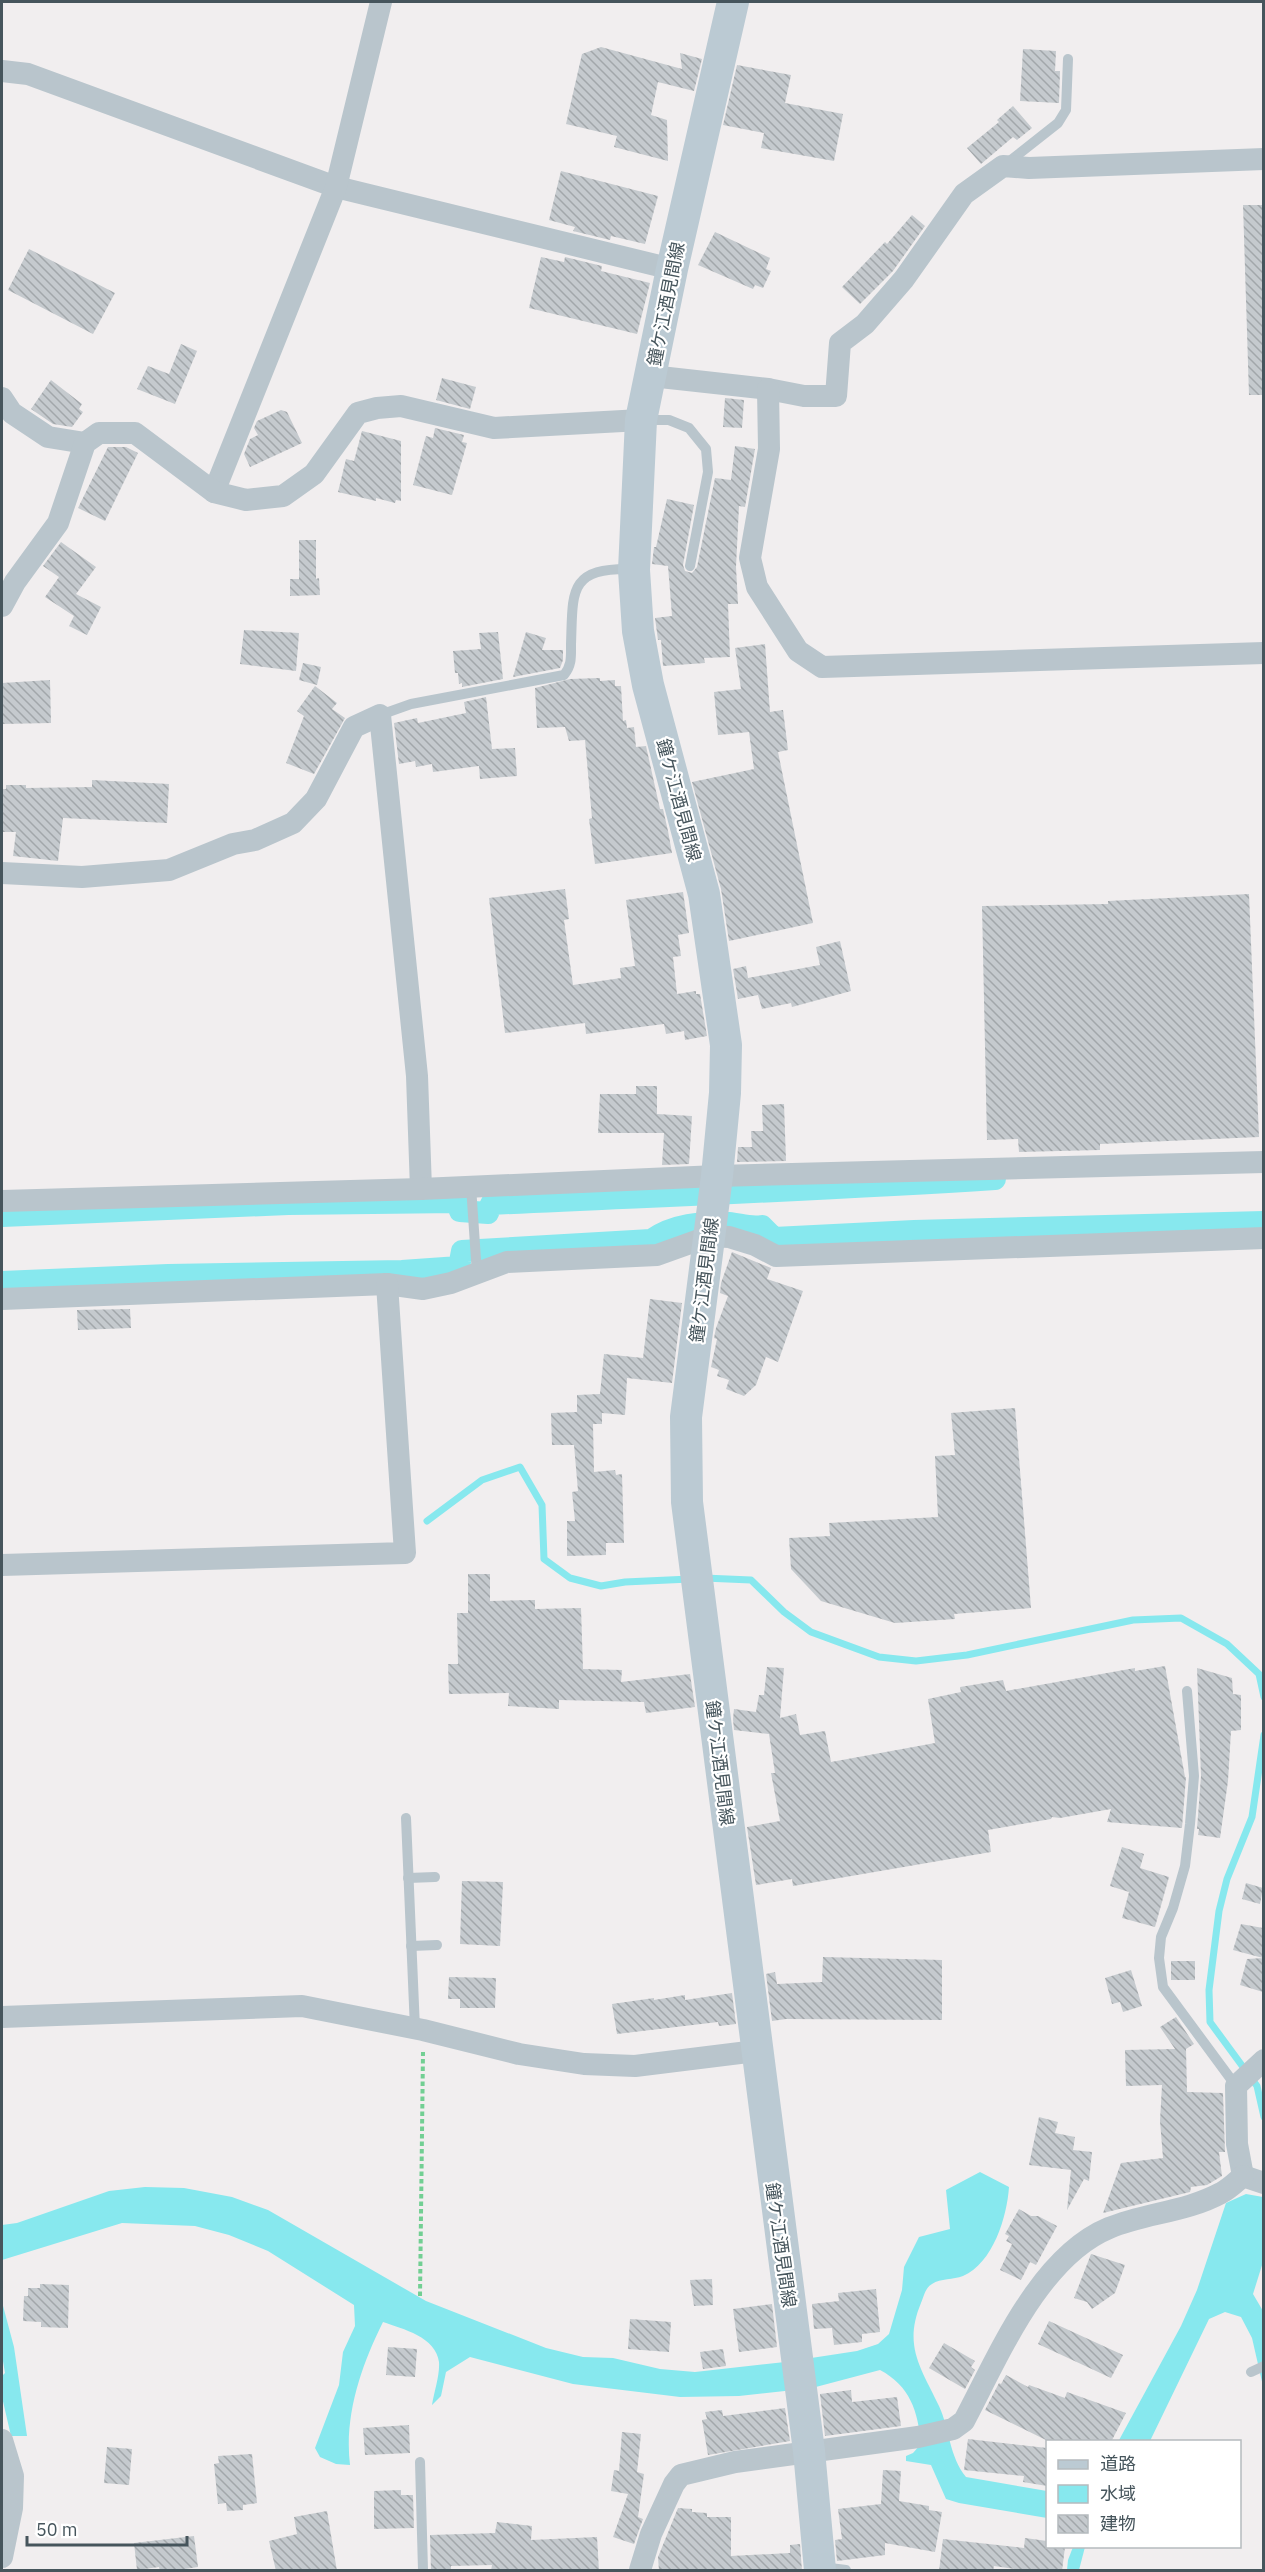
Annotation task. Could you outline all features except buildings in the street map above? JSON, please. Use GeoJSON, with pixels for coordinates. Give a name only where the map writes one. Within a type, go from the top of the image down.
{"type":"FeatureCollection","features":[{"type":"Feature","properties":{"kind":"main road","name":"鐘ケ江酒見間線"},"geometry":{"type":"LineString","coordinates":[[733,2],[672,269],[641,420],[634,570],[638,631],[648,685],[704,894],[726,1045],[725,1093],[717,1181],[686,1417],[687,1502],[809,2451],[829,2569]]}},
{"type":"Feature","properties":{"kind":"street"},"geometry":{"type":"LineString","coordinates":[[214,492],[336,187],[381,2]]}},
{"type":"Feature","properties":{"kind":"street"},"geometry":{"type":"LineString","coordinates":[[2,71],[28,74],[336,187],[672,269]]}},
{"type":"Feature","properties":{"kind":"street"},"geometry":{"type":"LineString","coordinates":[[651,376],[768,389],[804,396],[836,396],[840,343],[865,324],[904,279],[964,194],[1003,166],[1029,168],[1263,159]]}},
{"type":"Feature","properties":{"kind":"street"},"geometry":{"type":"LineString","coordinates":[[768,389],[769,449],[750,558],[757,586],[798,651],[822,667],[1263,653]]}},
{"type":"Feature","properties":{"kind":"street"},"geometry":{"type":"LineString","coordinates":[[2,398],[12,413],[48,437],[85,443]]}},
{"type":"Feature","properties":{"kind":"street"},"geometry":{"type":"LineString","coordinates":[[2,606],[15,582],[58,523],[85,443],[99,433],[135,433],[214,492],[246,500],[283,496],[314,474],[358,413],[377,408],[401,406],[494,428],[641,420]]}},
{"type":"Feature","properties":{"kind":"street"},"geometry":{"type":"LineString","coordinates":[[2,873],[82,877],[169,870],[233,844],[255,840],[293,824],[316,799],[354,727],[380,715],[417,1076],[421,1189]]}},
{"type":"Feature","properties":{"kind":"street"},"geometry":{"type":"LineString","coordinates":[[2,1201],[471,1186],[717,1181],[1263,1162]]}},
{"type":"Feature","properties":{"kind":"street"},"geometry":{"type":"LineString","coordinates":[[2,1299],[387,1284],[423,1289],[451,1283],[507,1262],[657,1255],[710,1233],[755,1245],[776,1256],[1263,1238]]}},
{"type":"Feature","properties":{"kind":"street"},"geometry":{"type":"LineString","coordinates":[[2,1565],[405,1553],[387,1284]]}},
{"type":"Feature","properties":{"kind":"street"},"geometry":{"type":"LineString","coordinates":[[2,2017],[302,2006],[419,2030],[519,2054],[584,2064],[635,2066],[756,2051]]}},
{"type":"Feature","properties":{"kind":"street"},"geometry":{"type":"LineString","coordinates":[[640,2571],[651,2534],[674,2484],[681,2475],[735,2462],[918,2437],[952,2428],[964,2421],[1008,2338],[1048,2274],[1082,2241],[1110,2228],[1184,2208],[1253,2180],[1237,2144],[1236,2086],[1263,2060]]}},
{"type":"Feature","properties":{"kind":"street"},"geometry":{"type":"LineString","coordinates":[[2,2440],[13,2476],[12,2508],[2,2557]]}},
{"type":"Feature","properties":{"kind":"lane"},"geometry":{"type":"LineString","coordinates":[[1003,166],[1058,123],[1066,110],[1068,59]]}},
{"type":"Feature","properties":{"kind":"lane"},"geometry":{"type":"LineString","coordinates":[[641,420],[669,420],[689,428],[706,449],[708,472],[690,566]]}},
{"type":"Feature","properties":{"kind":"lane"},"geometry":{"type":"LineString","coordinates":[[380,715],[411,704],[564,675],[571,666],[572,602],[579,582],[591,573],[608,569],[634,570]]}},
{"type":"Feature","properties":{"kind":"lane"},"geometry":{"type":"LineString","coordinates":[[471,1186],[477,1274]]}},
{"type":"Feature","properties":{"kind":"lane"},"geometry":{"type":"LineString","coordinates":[[1187,1691],[1194,1776],[1190,1824],[1185,1866],[1173,1908],[1161,1937],[1159,1958],[1163,1987],[1236,2086]]}},
{"type":"Feature","properties":{"kind":"lane"},"geometry":{"type":"LineString","coordinates":[[405,1818],[411,1946],[419,2030]]}},
{"type":"Feature","properties":{"kind":"lane"},"geometry":{"type":"LineString","coordinates":[[408,1878],[435,1877]]}},
{"type":"Feature","properties":{"kind":"lane"},"geometry":{"type":"LineString","coordinates":[[411,1946],[437,1945]]}},
{"type":"Feature","properties":{"kind":"lane"},"geometry":{"type":"LineString","coordinates":[[1251,2372],[1263,2366]]}},
{"type":"Feature","properties":{"kind":"lane"},"geometry":{"type":"LineString","coordinates":[[420,2462],[423,2571]]}},
{"type":"Feature","properties":{"kind":"path"},"geometry":{"type":"LineString","coordinates":[[419,2030],[420,2296]]}},
{"type":"Feature","properties":{"kind":"water"},"geometry":{"type":"Polygon","coordinates":[[[980,2172],[1009,2187],[1001,2225],[983,2261],[963,2276],[936,2282],[928,2288],[924,2295],[914,2332],[916,2356],[943,2415],[956,2460],[966,2477],[1046,2491],[1046,2518],[946,2499],[931,2465],[906,2461],[906,2456],[913,2453],[921,2444],[915,2410],[899,2384],[880,2370],[812,2388],[739,2396],[680,2397],[573,2384],[470,2357],[446,2372],[441,2396],[432,2405],[439,2372],[437,2353],[432,2346],[417,2335],[383,2322],[361,2374],[356,2392],[350,2428],[350,2465],[336,2464],[320,2457],[315,2448],[339,2385],[343,2352],[355,2326],[354,2305],[268,2251],[229,2235],[195,2226],[122,2223],[2,2260],[2,2225],[17,2223],[109,2191],[145,2187],[184,2188],[232,2197],[268,2210],[426,2301],[546,2348],[583,2357],[613,2358],[660,2369],[695,2372],[857,2351],[878,2344],[889,2334],[902,2290],[904,2267],[919,2237],[950,2229],[946,2190],[980,2172]]]}},
{"type":"Feature","properties":{"kind":"water"},"geometry":{"type":"Polygon","coordinates":[[[1246,2194],[1263,2197],[1263,2262],[1253,2294],[1263,2311],[1263,2386],[1252,2338],[1241,2317],[1225,2312],[1209,2319],[1150,2440],[1119,2440],[1181,2326],[1197,2290],[1226,2203],[1246,2194]]]}},
{"type":"Feature","properties":{"kind":"water"},"geometry":{"type":"Polygon","coordinates":[[[2,2302],[14,2347],[27,2436],[11,2436],[2,2397],[2,2376],[5,2373],[2,2355],[2,2302]]]}},
{"type":"Feature","properties":{"kind":"water"},"geometry":{"type":"Polygon","coordinates":[[[1073,2548],[1085,2548],[1079,2570],[1067,2570],[1073,2548]]]}},
{"type":"Feature","properties":{"kind":"waterway"},"geometry":{"type":"LineString","coordinates":[[2,1216],[288,1204],[457,1202],[460,1211],[488,1213],[491,1204],[995,1179]]}},
{"type":"Feature","properties":{"kind":"waterway"},"geometry":{"type":"LineString","coordinates":[[2,1282],[168,1275],[402,1271],[459,1267],[462,1251],[651,1240],[678,1227],[708,1223],[762,1226],[774,1238],[914,1231],[1264,1222]]}},
{"type":"Feature","properties":{"kind":"waterway"},"geometry":{"type":"LineString","coordinates":[[427,1521],[482,1480],[520,1467],[542,1505],[544,1559],[570,1578],[601,1586],[625,1582],[690,1579]]}},
{"type":"Feature","properties":{"kind":"waterway"},"geometry":{"type":"LineString","coordinates":[[704,1578],[751,1580],[784,1612],[811,1632],[879,1657],[916,1661],[967,1655],[1133,1620],[1181,1618],[1227,1644],[1259,1674],[1264,1697]]}},
{"type":"Feature","properties":{"kind":"waterway"},"geometry":{"type":"LineString","coordinates":[[1264,1735],[1252,1817],[1227,1879],[1219,1911],[1209,1990],[1210,2022],[1257,2086],[1264,2117]]}}]}
